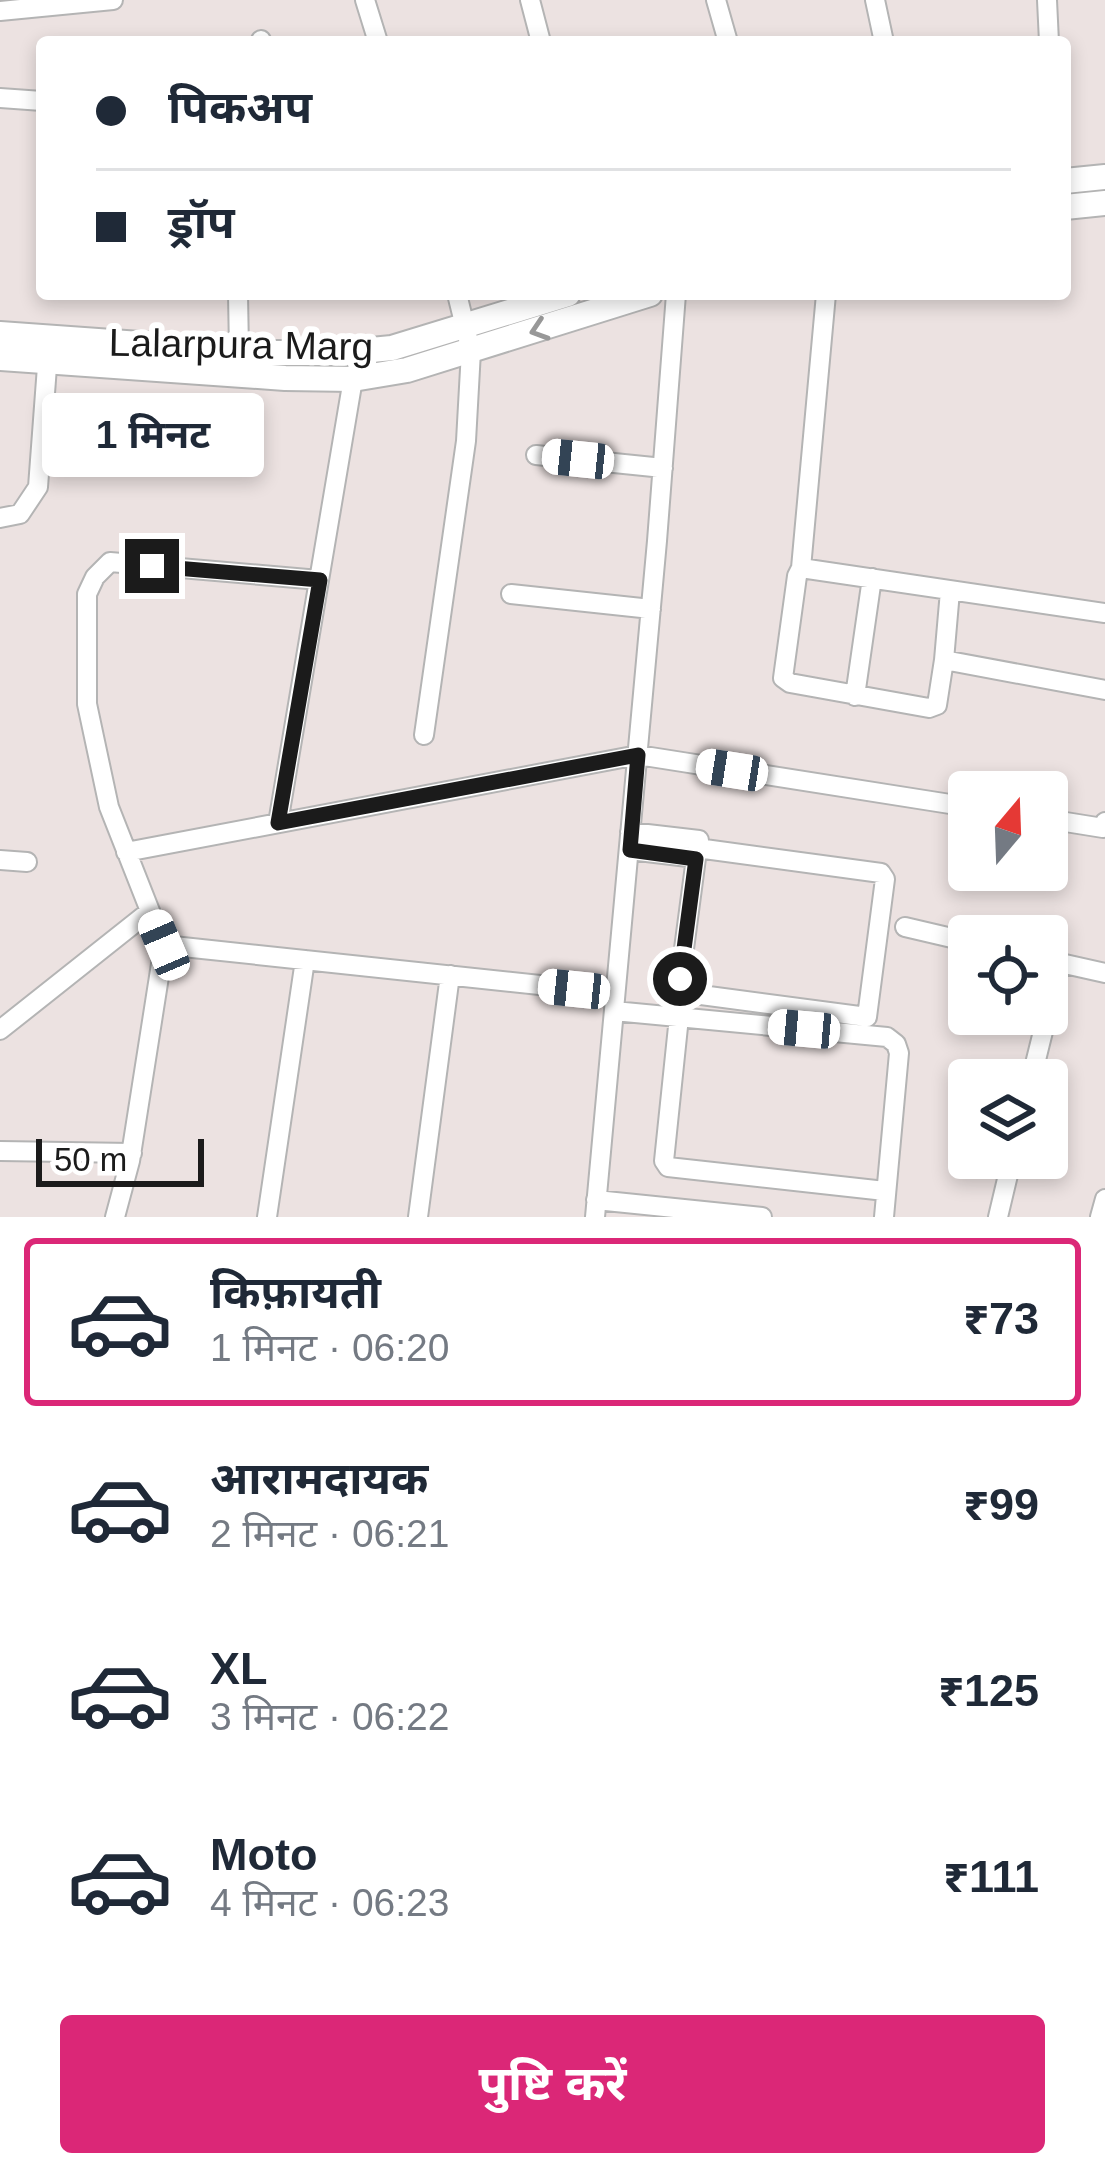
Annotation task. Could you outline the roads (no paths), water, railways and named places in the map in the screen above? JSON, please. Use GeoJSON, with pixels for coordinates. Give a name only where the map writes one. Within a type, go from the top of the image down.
{"type":"FeatureCollection","features":[{"type":"Feature","properties":{"kind":"street"},"geometry":{"type":"LineString","coordinates":[[0,11],[113,0]]}},
{"type":"Feature","properties":{"kind":"street"},"geometry":{"type":"LineString","coordinates":[[365,0],[376,36]]}},
{"type":"Feature","properties":{"kind":"street"},"geometry":{"type":"LineString","coordinates":[[530,0],[539,36]]}},
{"type":"Feature","properties":{"kind":"street"},"geometry":{"type":"LineString","coordinates":[[716,0],[726,36]]}},
{"type":"Feature","properties":{"kind":"street"},"geometry":{"type":"LineString","coordinates":[[875,0],[883,36]]}},
{"type":"Feature","properties":{"kind":"street"},"geometry":{"type":"LineString","coordinates":[[1047,0],[1049,36]]}},
{"type":"Feature","properties":{"kind":"street"},"geometry":{"type":"LineString","coordinates":[[0,98],[36,101]]}},
{"type":"Feature","properties":{"kind":"street"},"geometry":{"type":"LineString","coordinates":[[1071,180],[1105,177]]}},
{"type":"Feature","properties":{"kind":"street"},"geometry":{"type":"LineString","coordinates":[[1071,206],[1105,203]]}},
{"type":"Feature","properties":{"kind":"street"},"geometry":{"type":"LineString","coordinates":[[238,300],[239,351]]}},
{"type":"Feature","properties":{"kind":"street"},"geometry":{"type":"LineString","coordinates":[[424,735],[466,441],[469,339],[459,300]]}},
{"type":"Feature","properties":{"kind":"street","name":"Lalarpura Marg"},"geometry":{"type":"LineString","coordinates":[[49,350],[340,353],[392,348],[469,339],[555,300]]}},
{"type":"Feature","properties":{"kind":"street"},"geometry":{"type":"LineString","coordinates":[[0,334],[49,350],[353,379],[407,370],[469,339],[626,300]]}},
{"type":"Feature","properties":{"kind":"street"},"geometry":{"type":"LineString","coordinates":[[676,300],[595,1209],[762,1217]]}},
{"type":"Feature","properties":{"kind":"street"},"geometry":{"type":"LineString","coordinates":[[825,300],[801,568],[782,678],[855,695],[937,706],[950,591]]}},
{"type":"Feature","properties":{"kind":"street"},"geometry":{"type":"LineString","coordinates":[[0,358],[49,350]]}},
{"type":"Feature","properties":{"kind":"street"},"geometry":{"type":"LineString","coordinates":[[0,518],[20,514],[38,487],[49,350]]}},
{"type":"Feature","properties":{"kind":"street"},"geometry":{"type":"LineString","coordinates":[[278,823],[353,379]]}},
{"type":"Feature","properties":{"kind":"street"},"geometry":{"type":"LineString","coordinates":[[536,455],[663,468]]}},
{"type":"Feature","properties":{"kind":"street"},"geometry":{"type":"LineString","coordinates":[[115,1217],[132,1153],[164,945],[109,806],[87,704],[87,594],[110,562],[320,580]]}},
{"type":"Feature","properties":{"kind":"street"},"geometry":{"type":"LineString","coordinates":[[801,568],[1105,613]]}},
{"type":"Feature","properties":{"kind":"street"},"geometry":{"type":"LineString","coordinates":[[855,695],[872,578]]}},
{"type":"Feature","properties":{"kind":"street"},"geometry":{"type":"LineString","coordinates":[[511,594],[651,609]]}},
{"type":"Feature","properties":{"kind":"street"},"geometry":{"type":"LineString","coordinates":[[944,660],[1105,690]]}},
{"type":"Feature","properties":{"kind":"street"},"geometry":{"type":"LineString","coordinates":[[126,852],[638,755],[948,804]]}},
{"type":"Feature","properties":{"kind":"street"},"geometry":{"type":"LineString","coordinates":[[1068,822],[1103,828],[1105,822]]}},
{"type":"Feature","properties":{"kind":"street"},"geometry":{"type":"LineString","coordinates":[[630,841],[697,849],[881,873],[885,879],[867,1017],[686,993],[680,988],[697,849]]}},
{"type":"Feature","properties":{"kind":"street"},"geometry":{"type":"LineString","coordinates":[[0,860],[27,862]]}},
{"type":"Feature","properties":{"kind":"street"},"geometry":{"type":"LineString","coordinates":[[0,1030],[150,911]]}},
{"type":"Feature","properties":{"kind":"street"},"geometry":{"type":"LineString","coordinates":[[905,927],[948,936]]}},
{"type":"Feature","properties":{"kind":"street"},"geometry":{"type":"LineString","coordinates":[[164,945],[450,975],[679,1017],[887,1037],[899,1053],[884,1217]]}},
{"type":"Feature","properties":{"kind":"street"},"geometry":{"type":"LineString","coordinates":[[267,1217],[305,960]]}},
{"type":"Feature","properties":{"kind":"street"},"geometry":{"type":"LineString","coordinates":[[1068,964],[1105,973]]}},
{"type":"Feature","properties":{"kind":"street"},"geometry":{"type":"LineString","coordinates":[[418,1217],[450,975]]}},
{"type":"Feature","properties":{"kind":"street"},"geometry":{"type":"LineString","coordinates":[[679,1017],[664,1161],[668,1167],[885,1191]]}},
{"type":"Feature","properties":{"kind":"street"},"geometry":{"type":"LineString","coordinates":[[0,1151],[132,1153]]}},
{"type":"Feature","properties":{"kind":"street"},"geometry":{"type":"LineString","coordinates":[[998,1217],[1007,1179]]}},
{"type":"Feature","properties":{"kind":"street"},"geometry":{"type":"LineString","coordinates":[[1100,1217],[1105,1199]]}}]}
